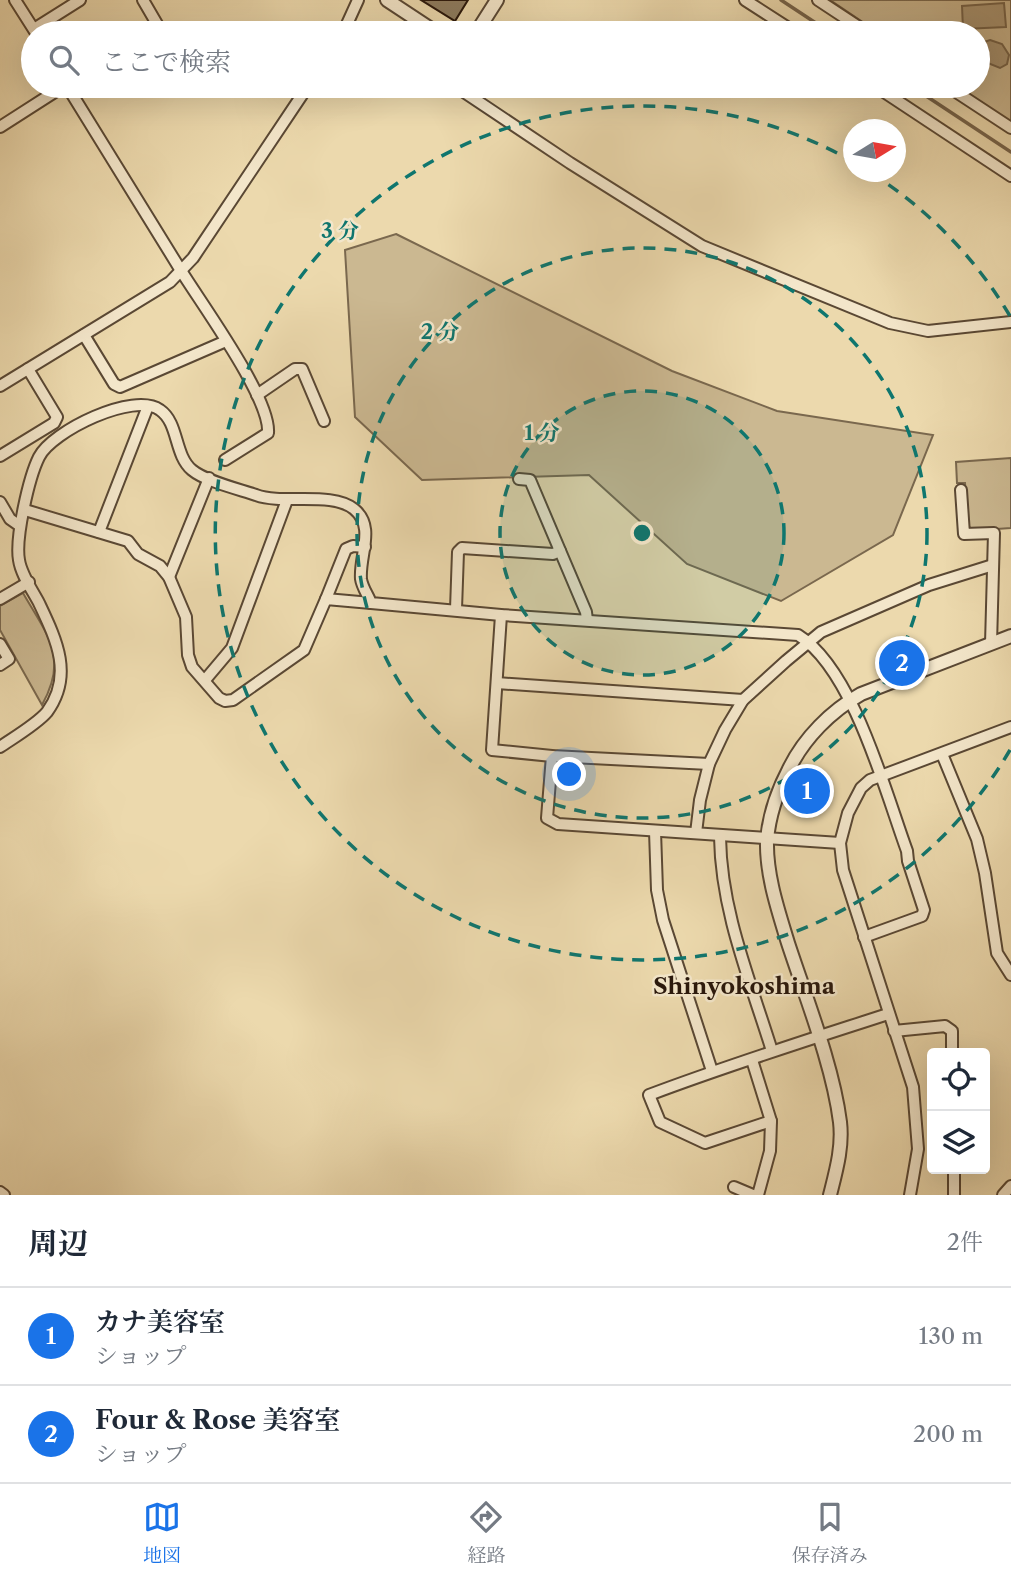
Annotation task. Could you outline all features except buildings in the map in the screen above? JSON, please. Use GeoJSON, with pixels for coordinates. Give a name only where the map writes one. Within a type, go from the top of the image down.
{"type":"FeatureCollection","features":[{"type":"Feature","properties":{"kind":"street"},"geometry":{"type":"LineString","coordinates":[[15,0],[29,21]]}},
{"type":"Feature","properties":{"kind":"street"},"geometry":{"type":"LineString","coordinates":[[50,21],[80,0]]}},
{"type":"Feature","properties":{"kind":"street"},"geometry":{"type":"LineString","coordinates":[[143,0],[155,21]]}},
{"type":"Feature","properties":{"kind":"street"},"geometry":{"type":"LineString","coordinates":[[348,21],[358,0]]}},
{"type":"Feature","properties":{"kind":"street"},"geometry":{"type":"LineString","coordinates":[[387,0],[419,21]]}},
{"type":"Feature","properties":{"kind":"street"},"geometry":{"type":"LineString","coordinates":[[483,21],[497,0]]}},
{"type":"Feature","properties":{"kind":"street"},"geometry":{"type":"LineString","coordinates":[[746,0],[778,21]]}},
{"type":"Feature","properties":{"kind":"street"},"geometry":{"type":"LineString","coordinates":[[818,0],[850,21]]}},
{"type":"Feature","properties":{"kind":"street"},"geometry":{"type":"LineString","coordinates":[[0,127],[47,98]]}},
{"type":"Feature","properties":{"kind":"street"},"geometry":{"type":"LineString","coordinates":[[73,98],[181,272],[240,361],[257,395],[268,425],[268,433],[225,460]]}},
{"type":"Feature","properties":{"kind":"street"},"geometry":{"type":"LineString","coordinates":[[0,386],[170,282],[181,272],[300,98]]}},
{"type":"Feature","properties":{"kind":"street"},"geometry":{"type":"LineString","coordinates":[[473,98],[702,246],[890,323],[928,331],[1011,322]]}},
{"type":"Feature","properties":{"kind":"street"},"geometry":{"type":"LineString","coordinates":[[893,98],[1011,176]]}},
{"type":"Feature","properties":{"kind":"street"},"geometry":{"type":"LineString","coordinates":[[965,98],[1011,128]]}},
{"type":"Feature","properties":{"kind":"street"},"geometry":{"type":"LineString","coordinates":[[84,335],[114,384],[120,387],[226,341]]}},
{"type":"Feature","properties":{"kind":"street"},"geometry":{"type":"LineString","coordinates":[[0,456],[54,423],[57,417],[28,369]]}},
{"type":"Feature","properties":{"kind":"street"},"geometry":{"type":"LineString","coordinates":[[257,395],[295,369],[302,369],[324,421]]}},
{"type":"Feature","properties":{"kind":"street"},"geometry":{"type":"LineString","coordinates":[[0,747],[46,713],[59,686],[62,660],[19,562],[20,526],[39,457],[47,446],[92,417],[138,404],[160,410],[169,422],[182,457],[192,470],[263,498],[337,501],[353,508],[363,520],[366,532],[361,578],[371,603]]}},
{"type":"Feature","properties":{"kind":"street"},"geometry":{"type":"LineString","coordinates":[[99,531],[148,406]]}},
{"type":"Feature","properties":{"kind":"street"},"geometry":{"type":"LineString","coordinates":[[169,577],[209,478]]}},
{"type":"Feature","properties":{"kind":"street"},"geometry":{"type":"LineString","coordinates":[[519,480],[530,480],[587,620]]}},
{"type":"Feature","properties":{"kind":"street"},"geometry":{"type":"LineString","coordinates":[[961,490],[964,534],[994,533],[991,644]]}},
{"type":"Feature","properties":{"kind":"street"},"geometry":{"type":"LineString","coordinates":[[205,680],[232,648],[287,500]]}},
{"type":"Feature","properties":{"kind":"street"},"geometry":{"type":"LineString","coordinates":[[0,502],[10,519],[20,526]]}},
{"type":"Feature","properties":{"kind":"street"},"geometry":{"type":"LineString","coordinates":[[25,509],[128,541],[138,554],[160,566],[169,577],[186,617],[188,655],[192,667],[219,698],[225,701],[233,701],[304,650],[346,548],[365,547]]}},
{"type":"Feature","properties":{"kind":"street"},"geometry":{"type":"LineString","coordinates":[[456,609],[458,552],[462,548],[553,554],[560,551]]}},
{"type":"Feature","properties":{"kind":"street"},"geometry":{"type":"LineString","coordinates":[[696,833],[700,800],[709,764],[743,701],[821,632],[929,585],[993,565]]}},
{"type":"Feature","properties":{"kind":"street"},"geometry":{"type":"LineString","coordinates":[[0,599],[29,582]]}},
{"type":"Feature","properties":{"kind":"street"},"geometry":{"type":"LineString","coordinates":[[326,599],[798,635],[818,650],[849,701],[881,777],[924,910],[922,916],[864,937]]}},
{"type":"Feature","properties":{"kind":"street"},"geometry":{"type":"LineString","coordinates":[[501,614],[492,750],[552,756],[709,764]]}},
{"type":"Feature","properties":{"kind":"street"},"geometry":{"type":"LineString","coordinates":[[830,1195],[840,1153],[840,1123],[818,1036],[772,888],[767,838],[781,783],[795,756],[814,732],[849,701],[1011,636]]}},
{"type":"Feature","properties":{"kind":"street"},"geometry":{"type":"LineString","coordinates":[[0,644],[9,659],[0,665]]}},
{"type":"Feature","properties":{"kind":"street"},"geometry":{"type":"LineString","coordinates":[[497,683],[743,701]]}},
{"type":"Feature","properties":{"kind":"street"},"geometry":{"type":"LineString","coordinates":[[909,1195],[918,1149],[913,1087],[843,870],[840,843],[848,813],[861,788],[870,780],[1011,727]]}},
{"type":"Feature","properties":{"kind":"street"},"geometry":{"type":"LineString","coordinates":[[942,754],[977,839],[997,953],[1011,975]]}},
{"type":"Feature","properties":{"kind":"street"},"geometry":{"type":"LineString","coordinates":[[552,756],[547,818],[558,824],[840,843]]}},
{"type":"Feature","properties":{"kind":"street"},"geometry":{"type":"LineString","coordinates":[[654,831],[657,890],[663,920],[712,1071]]}},
{"type":"Feature","properties":{"kind":"street"},"geometry":{"type":"LineString","coordinates":[[720,837],[720,865],[728,911],[772,1051]]}},
{"type":"Feature","properties":{"kind":"street"},"geometry":{"type":"LineString","coordinates":[[771,1121],[705,1143],[660,1122],[649,1095],[712,1071],[888,1014]]}},
{"type":"Feature","properties":{"kind":"street"},"geometry":{"type":"LineString","coordinates":[[894,1031],[945,1026],[951,1031],[952,1048]]}},
{"type":"Feature","properties":{"kind":"street"},"geometry":{"type":"LineString","coordinates":[[734,1187],[756,1195],[770,1151],[771,1121],[752,1060]]}},
{"type":"Feature","properties":{"kind":"street"},"geometry":{"type":"LineString","coordinates":[[954,1174],[954,1195]]}},
{"type":"Feature","properties":{"kind":"street"},"geometry":{"type":"LineString","coordinates":[[1003,1195],[1011,1186]]}},
{"type":"Feature","properties":{"kind":"street"},"geometry":{"type":"LineString","coordinates":[[0,1192],[5,1195]]}},
{"type":"Feature","properties":{"kind":"shaded area"},"geometry":{"type":"Polygon","coordinates":[[[830,0],[1011,0],[1011,122],[975,98],[990,98],[990,21],[861,21],[830,0]]]}},
{"type":"Feature","properties":{"kind":"shaded area"},"geometry":{"type":"Polygon","coordinates":[[[1004,3],[1006,27],[990,28],[990,21],[963,21],[962,6],[1004,3]]]}},
{"type":"Feature","properties":{"kind":"shaded area"},"geometry":{"type":"Polygon","coordinates":[[[990,40],[1002,44],[1009,55],[1007,64],[1000,68],[990,64],[990,40]]]}},
{"type":"Feature","properties":{"kind":"shaded area"},"geometry":{"type":"Polygon","coordinates":[[[396,234],[672,371],[777,411],[933,435],[893,535],[781,601],[687,564],[589,475],[422,480],[355,417],[345,250],[396,234]]]}},
{"type":"Feature","properties":{"kind":"shaded area"},"geometry":{"type":"Polygon","coordinates":[[[1011,458],[1011,528],[968,531],[965,483],[957,483],[956,462],[1011,458]]]}},
{"type":"Feature","properties":{"kind":"shaded area"},"geometry":{"type":"Polygon","coordinates":[[[23,593],[52,647],[54,673],[42,705],[0,630],[0,606],[23,593]]]}},
{"type":"Feature","properties":{"kind":"waterway"},"geometry":{"type":"LineString","coordinates":[[781,0],[813,21]]}},
{"type":"Feature","properties":{"kind":"waterway"},"geometry":{"type":"LineString","coordinates":[[929,98],[1011,152]]}},
{"type":"Feature","properties":{"kind":"place","name":"Four & Rose 美容室"},"geometry":{"type":"Point","coordinates":[902,663]}},
{"type":"Feature","properties":{"kind":"place","name":"カナ美容室"},"geometry":{"type":"Point","coordinates":[807,791]}},
{"type":"Feature","properties":{"kind":"district","name":"Shinyokoshima"},"geometry":{"type":"Point","coordinates":[744,986]}}]}
